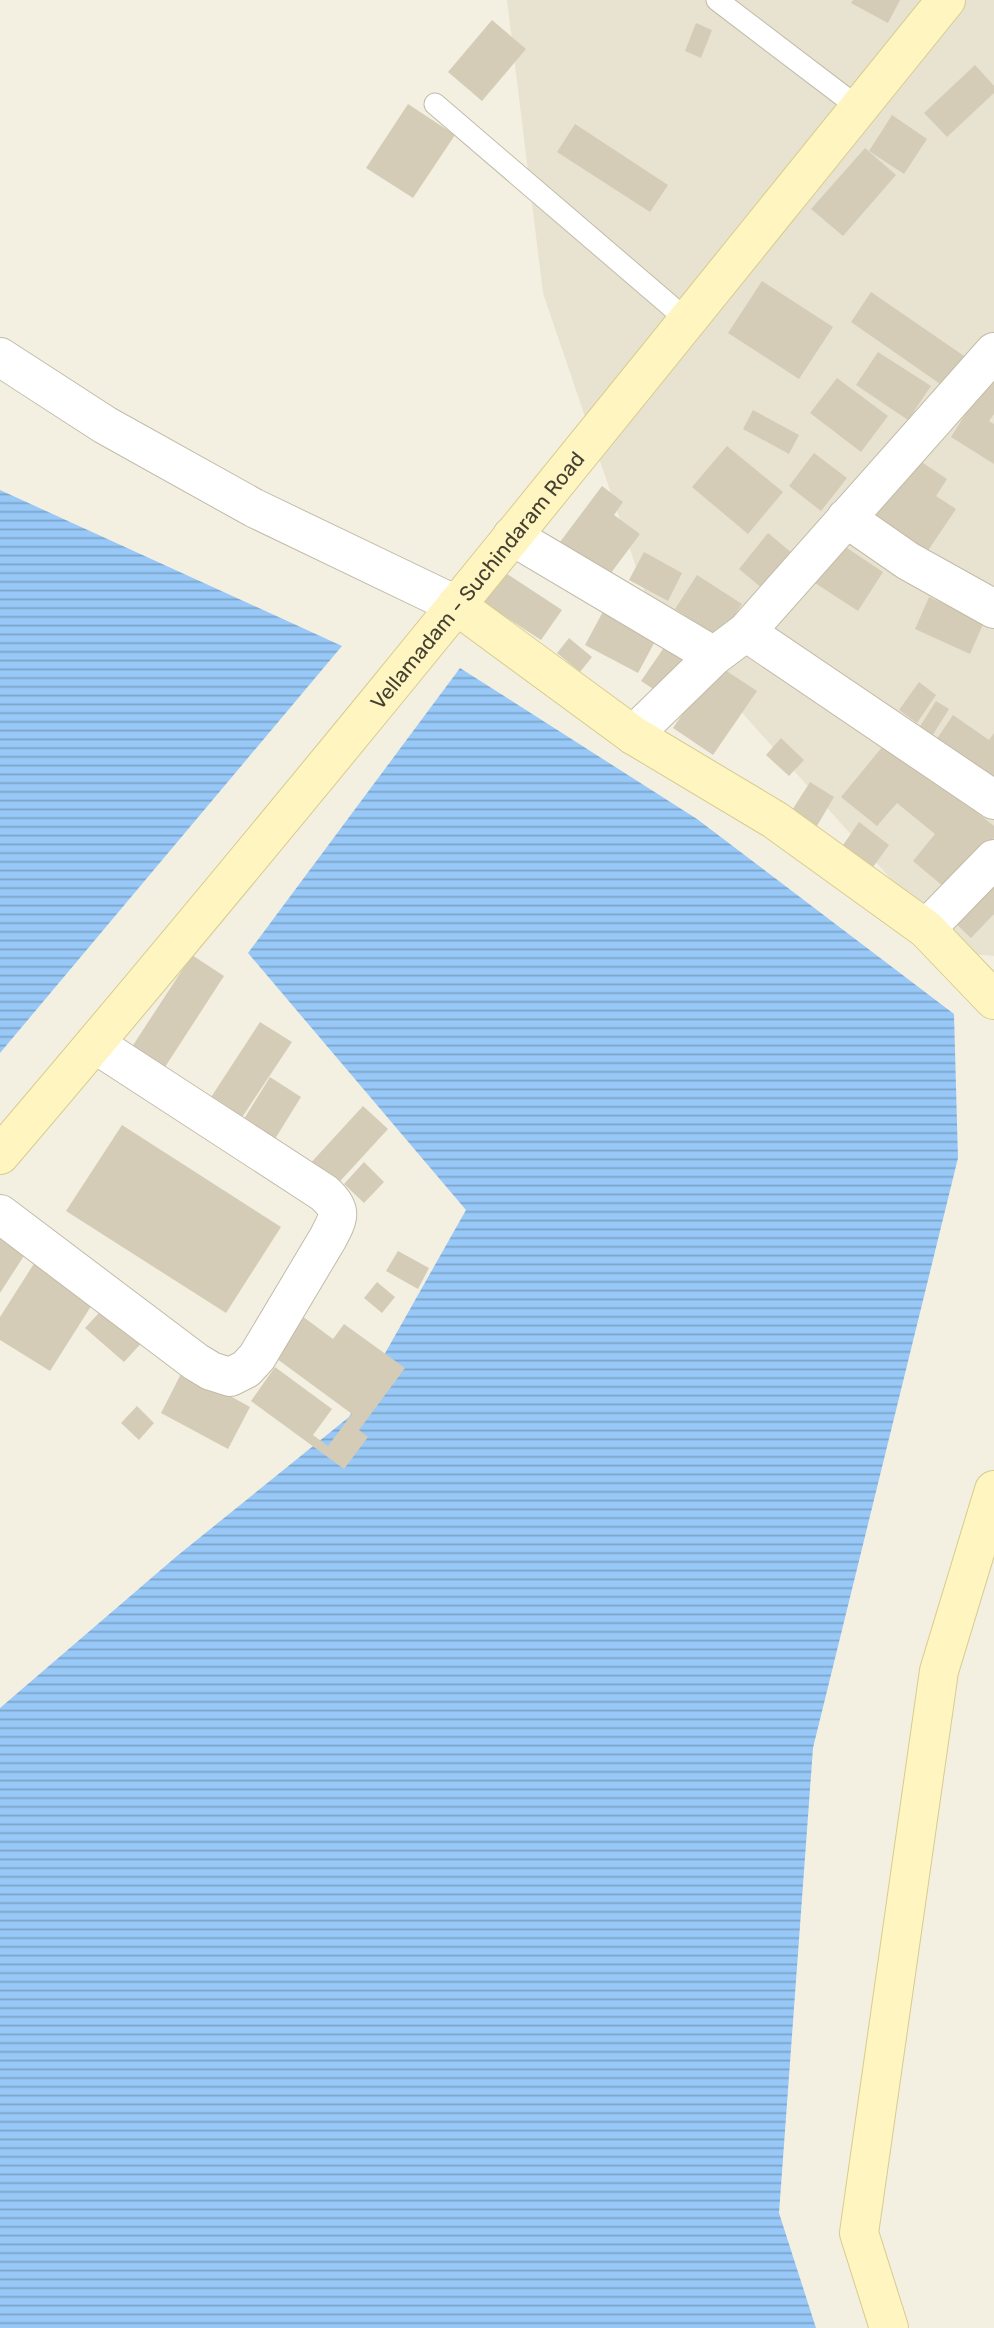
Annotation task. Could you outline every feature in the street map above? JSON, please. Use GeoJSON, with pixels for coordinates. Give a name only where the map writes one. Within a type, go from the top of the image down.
{"type":"FeatureCollection","features":[{"type":"Feature","properties":{"kind":"street","name":"Vellamadam - Suchindaram Road"},"geometry":{"type":"LineString","coordinates":[[0,1155],[95,1044],[456,605],[946,0]]}},
{"type":"Feature","properties":{"kind":"street"},"geometry":{"type":"LineString","coordinates":[[633,735],[714,656],[747,632],[994,352]]}},
{"type":"Feature","properties":{"kind":"street"},"geometry":{"type":"LineString","coordinates":[[0,357],[105,425],[254,509],[456,605],[633,735],[775,820],[926,929],[994,1000]]}},
{"type":"Feature","properties":{"kind":"street"},"geometry":{"type":"LineString","coordinates":[[846,518],[908,561],[994,609]]}},
{"type":"Feature","properties":{"kind":"street"},"geometry":{"type":"LineString","coordinates":[[512,536],[714,656]]}},
{"type":"Feature","properties":{"kind":"street"},"geometry":{"type":"LineString","coordinates":[[747,632],[994,800]]}},
{"type":"Feature","properties":{"kind":"street"},"geometry":{"type":"LineString","coordinates":[[926,929],[994,859]]}},
{"type":"Feature","properties":{"kind":"street"},"geometry":{"type":"LineString","coordinates":[[0,1214],[196,1362],[229,1377],[246,1369],[257,1357],[328,1238],[339,1218],[335,1203],[324,1193],[95,1044]]}},
{"type":"Feature","properties":{"kind":"street"},"geometry":{"type":"LineString","coordinates":[[889,2328],[859,2234],[939,1671],[994,1490]]}},
{"type":"Feature","properties":{"kind":"lane"},"geometry":{"type":"LineString","coordinates":[[717,0],[859,108]]}},
{"type":"Feature","properties":{"kind":"lane"},"geometry":{"type":"LineString","coordinates":[[435,104],[687,320]]}},
{"type":"Feature","properties":{"kind":"shaded area"},"geometry":{"type":"Polygon","coordinates":[[[507,0],[994,0],[994,956],[957,953],[651,611],[543,293],[507,0]]]}},
{"type":"Feature","properties":{"kind":"water"},"geometry":{"type":"Polygon","coordinates":[[[0,490],[342,646],[0,1053],[0,490]]]}},
{"type":"Feature","properties":{"kind":"water"},"geometry":{"type":"Polygon","coordinates":[[[460,668],[697,819],[954,1014],[958,1158],[813,1748],[779,2213],[816,2328],[0,2328],[0,1708],[177,1556],[349,1417],[466,1210],[248,953],[460,668]]]}},
{"type":"Feature","properties":{"kind":"building"},"geometry":{"type":"Polygon","coordinates":[[[853,0],[900,0],[888,23],[851,3],[853,0]]]}},
{"type":"Feature","properties":{"kind":"building"},"geometry":{"type":"Polygon","coordinates":[[[492,20],[526,49],[482,101],[448,72],[492,20]]]}},
{"type":"Feature","properties":{"kind":"building"},"geometry":{"type":"Polygon","coordinates":[[[696,23],[712,30],[701,58],[685,51],[696,23]]]}},
{"type":"Feature","properties":{"kind":"building"},"geometry":{"type":"Polygon","coordinates":[[[975,65],[994,86],[994,93],[947,137],[924,113],[975,65]]]}},
{"type":"Feature","properties":{"kind":"building"},"geometry":{"type":"Polygon","coordinates":[[[408,104],[455,135],[413,198],[366,168],[408,104]]]}},
{"type":"Feature","properties":{"kind":"building"},"geometry":{"type":"Polygon","coordinates":[[[892,115],[927,139],[904,174],[869,151],[892,115]]]}},
{"type":"Feature","properties":{"kind":"building"},"geometry":{"type":"Polygon","coordinates":[[[575,124],[668,185],[650,212],[557,152],[575,124]]]}},
{"type":"Feature","properties":{"kind":"building"},"geometry":{"type":"Polygon","coordinates":[[[865,148],[896,175],[843,236],[811,209],[865,148]]]}},
{"type":"Feature","properties":{"kind":"building"},"geometry":{"type":"Polygon","coordinates":[[[762,281],[833,327],[799,379],[728,333],[762,281]]]}},
{"type":"Feature","properties":{"kind":"building"},"geometry":{"type":"Polygon","coordinates":[[[871,292],[967,358],[946,388],[851,322],[871,292]]]}},
{"type":"Feature","properties":{"kind":"building"},"geometry":{"type":"Polygon","coordinates":[[[878,352],[931,386],[908,420],[856,385],[878,352]]]}},
{"type":"Feature","properties":{"kind":"building"},"geometry":{"type":"Polygon","coordinates":[[[994,369],[994,414],[989,421],[994,424],[994,464],[951,437],[994,369]]]}},
{"type":"Feature","properties":{"kind":"building"},"geometry":{"type":"Polygon","coordinates":[[[837,378],[888,416],[861,452],[810,413],[837,378]]]}},
{"type":"Feature","properties":{"kind":"building"},"geometry":{"type":"Polygon","coordinates":[[[753,410],[799,435],[789,454],[743,429],[753,410]]]}},
{"type":"Feature","properties":{"kind":"building"},"geometry":{"type":"Polygon","coordinates":[[[727,446],[783,492],[748,534],[692,487],[727,446]]]}},
{"type":"Feature","properties":{"kind":"building"},"geometry":{"type":"Polygon","coordinates":[[[814,453],[847,478],[821,511],[789,486],[814,453]]]}},
{"type":"Feature","properties":{"kind":"building"},"geometry":{"type":"Polygon","coordinates":[[[911,455],[947,479],[936,496],[956,509],[927,552],[871,514],[911,455]]]}},
{"type":"Feature","properties":{"kind":"building"},"geometry":{"type":"Polygon","coordinates":[[[602,486],[623,502],[614,515],[640,534],[605,581],[557,546],[602,486]]]}},
{"type":"Feature","properties":{"kind":"building"},"geometry":{"type":"Polygon","coordinates":[[[768,533],[792,553],[763,589],[739,569],[768,533]]]}},
{"type":"Feature","properties":{"kind":"building"},"geometry":{"type":"Polygon","coordinates":[[[838,542],[883,572],[858,611],[812,581],[838,542]]]}},
{"type":"Feature","properties":{"kind":"building"},"geometry":{"type":"Polygon","coordinates":[[[644,552],[682,573],[668,601],[629,580],[644,552]]]}},
{"type":"Feature","properties":{"kind":"building"},"geometry":{"type":"Polygon","coordinates":[[[504,572],[562,610],[541,640],[483,602],[504,572]]]}},
{"type":"Feature","properties":{"kind":"building"},"geometry":{"type":"Polygon","coordinates":[[[697,575],[742,604],[720,638],[675,609],[697,575]]]}},
{"type":"Feature","properties":{"kind":"building"},"geometry":{"type":"Polygon","coordinates":[[[929,597],[984,622],[970,654],[915,629],[929,597]]]}},
{"type":"Feature","properties":{"kind":"building"},"geometry":{"type":"Polygon","coordinates":[[[606,606],[659,634],[638,673],[585,645],[606,606]]]}},
{"type":"Feature","properties":{"kind":"building"},"geometry":{"type":"Polygon","coordinates":[[[569,638],[592,657],[580,672],[557,653],[569,638]]]}},
{"type":"Feature","properties":{"kind":"building"},"geometry":{"type":"Polygon","coordinates":[[[665,646],[687,661],[664,696],[641,681],[665,646]]]}},
{"type":"Feature","properties":{"kind":"building"},"geometry":{"type":"Polygon","coordinates":[[[716,664],[757,691],[713,755],[673,728],[716,664]]]}},
{"type":"Feature","properties":{"kind":"building"},"geometry":{"type":"Polygon","coordinates":[[[919,682],[936,695],[917,723],[899,710],[919,682]]]}},
{"type":"Feature","properties":{"kind":"building"},"geometry":{"type":"Polygon","coordinates":[[[936,701],[949,709],[932,736],[919,728],[936,701]]]}},
{"type":"Feature","properties":{"kind":"building"},"geometry":{"type":"Polygon","coordinates":[[[953,715],[989,740],[994,733],[994,784],[934,743],[953,715]]]}},
{"type":"Feature","properties":{"kind":"building"},"geometry":{"type":"Polygon","coordinates":[[[781,738],[804,760],[789,776],[766,755],[781,738]]]}},
{"type":"Feature","properties":{"kind":"building"},"geometry":{"type":"Polygon","coordinates":[[[888,740],[994,826],[994,838],[950,892],[913,861],[935,834],[897,803],[877,826],[841,797],[888,740]]]}},
{"type":"Feature","properties":{"kind":"building"},"geometry":{"type":"Polygon","coordinates":[[[810,782],[834,797],[814,831],[789,815],[810,782]]]}},
{"type":"Feature","properties":{"kind":"building"},"geometry":{"type":"Polygon","coordinates":[[[859,822],[889,845],[873,867],[843,845],[859,822]]]}},
{"type":"Feature","properties":{"kind":"building"},"geometry":{"type":"Polygon","coordinates":[[[994,874],[994,914],[971,938],[951,919],[994,874]]]}},
{"type":"Feature","properties":{"kind":"building"},"geometry":{"type":"Polygon","coordinates":[[[192,955],[224,976],[156,1081],[124,1059],[192,955]]]}},
{"type":"Feature","properties":{"kind":"building"},"geometry":{"type":"Polygon","coordinates":[[[260,1022],[292,1042],[231,1134],[200,1114],[260,1022]]]}},
{"type":"Feature","properties":{"kind":"building"},"geometry":{"type":"Polygon","coordinates":[[[270,1077],[301,1097],[270,1147],[239,1127],[270,1077]]]}},
{"type":"Feature","properties":{"kind":"building"},"geometry":{"type":"Polygon","coordinates":[[[363,1106],[388,1129],[321,1202],[296,1179],[363,1106]]]}},
{"type":"Feature","properties":{"kind":"building"},"geometry":{"type":"Polygon","coordinates":[[[122,1125],[281,1227],[226,1313],[66,1211],[122,1125]]]}},
{"type":"Feature","properties":{"kind":"building"},"geometry":{"type":"Polygon","coordinates":[[[364,1162],[384,1182],[364,1203],[344,1184],[364,1162]]]}},
{"type":"Feature","properties":{"kind":"building"},"geometry":{"type":"Polygon","coordinates":[[[0,1225],[31,1245],[0,1293],[0,1225]]]}},
{"type":"Feature","properties":{"kind":"building"},"geometry":{"type":"Polygon","coordinates":[[[398,1251],[429,1268],[418,1289],[386,1271],[398,1251]]]}},
{"type":"Feature","properties":{"kind":"building"},"geometry":{"type":"Polygon","coordinates":[[[35,1262],[95,1300],[50,1371],[0,1340],[0,1317],[35,1262]]]}},
{"type":"Feature","properties":{"kind":"building"},"geometry":{"type":"Polygon","coordinates":[[[377,1282],[395,1297],[382,1313],[364,1298],[377,1282]]]}},
{"type":"Feature","properties":{"kind":"building"},"geometry":{"type":"Polygon","coordinates":[[[108,1303],[147,1337],[124,1362],[85,1328],[108,1303]]]}},
{"type":"Feature","properties":{"kind":"building"},"geometry":{"type":"Polygon","coordinates":[[[302,1316],[333,1339],[344,1324],[405,1368],[359,1430],[368,1437],[344,1469],[251,1401],[275,1367],[332,1409],[313,1435],[328,1446],[352,1414],[273,1356],[302,1316]]]}},
{"type":"Feature","properties":{"kind":"building"},"geometry":{"type":"Polygon","coordinates":[[[183,1370],[250,1407],[228,1449],[161,1413],[183,1370]]]}},
{"type":"Feature","properties":{"kind":"building"},"geometry":{"type":"Polygon","coordinates":[[[137,1406],[154,1423],[139,1440],[121,1423],[137,1406]]]}}]}
